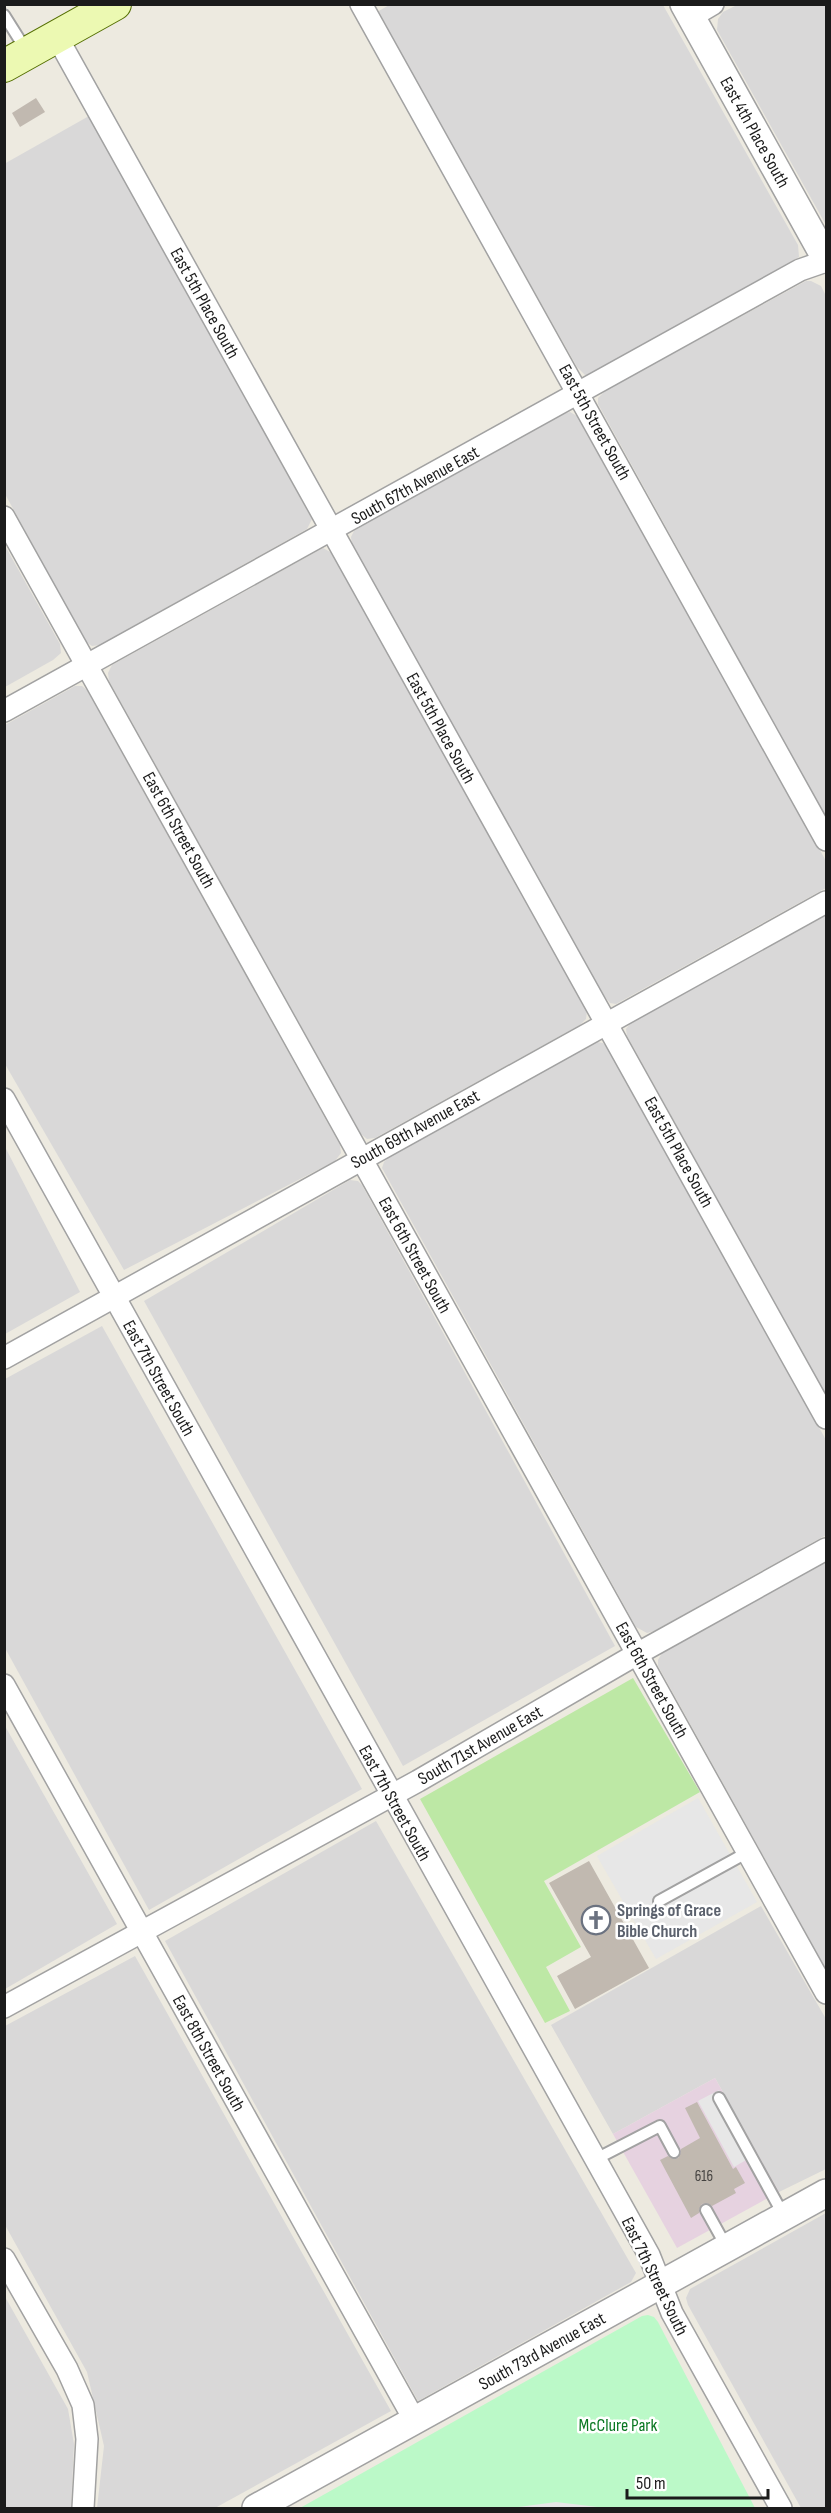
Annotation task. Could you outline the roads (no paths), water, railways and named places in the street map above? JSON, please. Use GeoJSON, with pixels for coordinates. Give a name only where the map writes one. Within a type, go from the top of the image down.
{"type":"FeatureCollection","features":[{"type":"Feature","properties":{"kind":"main road"},"geometry":{"type":"LineString","coordinates":[[16,59],[115,4]]}},
{"type":"Feature","properties":{"kind":"street","name":"East 5th Street South"},"geometry":{"type":"LineString","coordinates":[[361,4],[826,840]]}},
{"type":"Feature","properties":{"kind":"street","name":"East 4th Place South"},"geometry":{"type":"LineString","coordinates":[[696,9],[826,260]]}},
{"type":"Feature","properties":{"kind":"street","name":"East 5th Place South"},"geometry":{"type":"LineString","coordinates":[[57,37],[826,1418]]}},
{"type":"Feature","properties":{"kind":"street","name":"South 67th Avenue East"},"geometry":{"type":"LineString","coordinates":[[4,711],[800,270],[826,260]]}},
{"type":"Feature","properties":{"kind":"street","name":"East 6th Street South"},"geometry":{"type":"LineString","coordinates":[[4,517],[826,1993]]}},
{"type":"Feature","properties":{"kind":"street","name":"South 69th Avenue East"},"geometry":{"type":"LineString","coordinates":[[4,1358],[826,902]]}},
{"type":"Feature","properties":{"kind":"street","name":"East 7th Street South"},"geometry":{"type":"LineString","coordinates":[[4,1099],[649,2255],[672,2313],[781,2508]]}},
{"type":"Feature","properties":{"kind":"street","name":"South 71st Avenue East"},"geometry":{"type":"LineString","coordinates":[[4,2007],[391,1795],[826,1549]]}},
{"type":"Feature","properties":{"kind":"street","name":"East 8th Street South"},"geometry":{"type":"LineString","coordinates":[[4,1685],[415,2421]]}},
{"type":"Feature","properties":{"kind":"street","name":"South 73rd Avenue East"},"geometry":{"type":"LineString","coordinates":[[256,2508],[826,2193]]}},
{"type":"Feature","properties":{"kind":"street"},"geometry":{"type":"LineString","coordinates":[[4,2259],[67,2369],[83,2405],[87,2439],[83,2508]]}},
{"type":"Feature","properties":{"kind":"lane"},"geometry":{"type":"LineString","coordinates":[[4,15],[16,59]]}},
{"type":"Feature","properties":{"kind":"lane"},"geometry":{"type":"LineString","coordinates":[[659,1901],[748,1852]]}},
{"type":"Feature","properties":{"kind":"lane"},"geometry":{"type":"LineString","coordinates":[[718,2098],[784,2217]]}},
{"type":"Feature","properties":{"kind":"lane"},"geometry":{"type":"LineString","coordinates":[[594,2160],[660,2126],[674,2152]]}},
{"type":"Feature","properties":{"kind":"lane"},"geometry":{"type":"LineString","coordinates":[[706,2210],[727,2249]]}},
{"type":"Feature","properties":{"kind":"place","name":"Springs of Grace Bible Church"},"geometry":{"type":"Point","coordinates":[596,1920]}},
{"type":"Feature","properties":{"kind":"park label","name":"McClure Park"},"geometry":{"type":"Point","coordinates":[618,2425]}}]}
